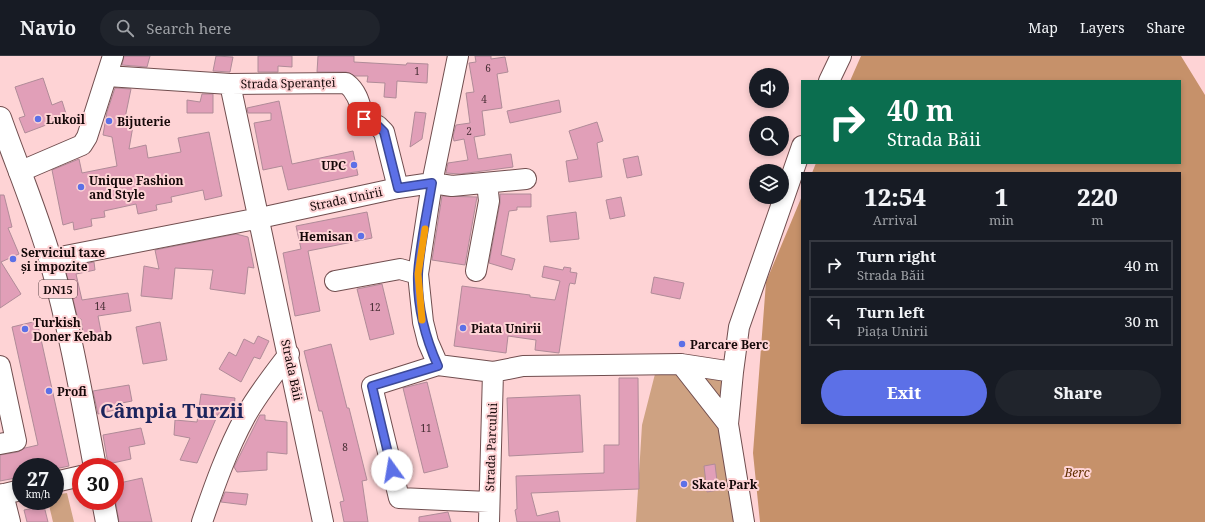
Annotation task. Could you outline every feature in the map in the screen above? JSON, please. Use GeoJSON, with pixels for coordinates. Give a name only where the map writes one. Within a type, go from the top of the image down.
{"type":"FeatureCollection","features":[{"type":"Feature","properties":{"kind":"main road","name":"DN15"},"geometry":{"type":"LineString","coordinates":[[0,118],[50,259],[63,307],[94,458]]}},
{"type":"Feature","properties":{"kind":"main road"},"geometry":{"type":"LineString","coordinates":[[105,510],[107,522]]}},
{"type":"Feature","properties":{"kind":"street"},"geometry":{"type":"LineString","coordinates":[[19,172],[82,145],[87,138],[114,56]]}},
{"type":"Feature","properties":{"kind":"street"},"geometry":{"type":"LineString","coordinates":[[438,366],[422,322],[418,274],[432,183],[458,56]]}},
{"type":"Feature","properties":{"kind":"street"},"geometry":{"type":"LineString","coordinates":[[829,80],[841,56]]}},
{"type":"Feature","properties":{"kind":"street","name":"Strada Speranței"},"geometry":{"type":"LineString","coordinates":[[107,76],[230,84],[346,83],[353,88],[358,97],[364,119],[378,126],[384,132],[398,188]]}},
{"type":"Feature","properties":{"kind":"street","name":"Strada Băii"},"geometry":{"type":"LineString","coordinates":[[230,84],[289,354],[323,522]]}},
{"type":"Feature","properties":{"kind":"street"},"geometry":{"type":"LineString","coordinates":[[744,522],[728,424],[739,327],[801,149]]}},
{"type":"Feature","properties":{"kind":"street","name":"Strada Unirii"},"geometry":{"type":"LineString","coordinates":[[260,218],[398,188],[432,183],[452,186],[526,179]]}},
{"type":"Feature","properties":{"kind":"street"},"geometry":{"type":"LineString","coordinates":[[476,271],[489,200],[487,183]]}},
{"type":"Feature","properties":{"kind":"street"},"geometry":{"type":"LineString","coordinates":[[50,259],[260,218]]}},
{"type":"Feature","properties":{"kind":"street"},"geometry":{"type":"LineString","coordinates":[[335,281],[400,269],[418,274]]}},
{"type":"Feature","properties":{"kind":"street"},"geometry":{"type":"LineString","coordinates":[[202,522],[214,489],[245,418],[267,382],[289,354]]}},
{"type":"Feature","properties":{"kind":"street"},"geometry":{"type":"LineString","coordinates":[[489,502],[399,498],[372,386],[438,366],[493,372],[523,366],[681,364],[733,372]]}},
{"type":"Feature","properties":{"kind":"street"},"geometry":{"type":"LineString","coordinates":[[681,364],[728,424]]}},
{"type":"Feature","properties":{"kind":"street"},"geometry":{"type":"LineString","coordinates":[[0,366],[16,441],[0,444]]}},
{"type":"Feature","properties":{"kind":"street","name":"Strada Parcului"},"geometry":{"type":"LineString","coordinates":[[490,522],[489,502],[493,372]]}},
{"type":"Feature","properties":{"kind":"street"},"geometry":{"type":"LineString","coordinates":[[8,493],[10,522]]}},
{"type":"Feature","properties":{"kind":"shaded area","name":"Skate Park"},"geometry":{"type":"Polygon","coordinates":[[[656,370],[683,374],[726,430],[740,522],[636,522],[642,425],[656,370]]]}},
{"type":"Feature","properties":{"kind":"shaded area"},"geometry":{"type":"Polygon","coordinates":[[[726,374],[720,401],[698,375],[726,374]]]}},
{"type":"Feature","properties":{"kind":"shaded area"},"geometry":{"type":"Polygon","coordinates":[[[67,493],[74,522],[53,522],[50,510],[64,510],[64,494],[67,493]]]}},
{"type":"Feature","properties":{"kind":"green space","name":"Berc"},"geometry":{"type":"Polygon","coordinates":[[[861,56],[1181,56],[1205,95],[1205,522],[760,522],[753,453],[766,282],[801,198],[801,424],[1181,424],[1181,172],[812,172],[816,164],[1181,164],[1181,80],[850,80],[861,56]]]}},
{"type":"Feature","properties":{"kind":"building"},"geometry":{"type":"Polygon","coordinates":[[[124,56],[150,56],[147,67],[122,65],[124,56]]]}},
{"type":"Feature","properties":{"kind":"building"},"geometry":{"type":"Polygon","coordinates":[[[216,56],[233,57],[230,72],[213,71],[216,56]]]}},
{"type":"Feature","properties":{"kind":"building"},"geometry":{"type":"Polygon","coordinates":[[[258,56],[292,56],[292,67],[278,66],[278,72],[258,72],[258,56]]]}},
{"type":"Feature","properties":{"kind":"building"},"geometry":{"type":"Polygon","coordinates":[[[318,56],[354,56],[354,62],[406,65],[407,63],[428,64],[427,83],[397,81],[396,98],[384,97],[385,83],[367,82],[368,76],[355,76],[346,72],[317,72],[318,56]]]}},
{"type":"Feature","properties":{"kind":"building"},"geometry":{"type":"Polygon","coordinates":[[[475,56],[491,56],[491,59],[505,57],[508,72],[497,74],[502,108],[482,111],[485,135],[474,137],[478,159],[511,154],[513,167],[460,174],[446,173],[448,163],[468,160],[464,139],[454,141],[453,136],[456,125],[470,123],[466,93],[474,92],[469,63],[476,62],[475,56]]]}},
{"type":"Feature","properties":{"kind":"building"},"geometry":{"type":"Polygon","coordinates":[[[43,78],[52,105],[62,101],[67,117],[25,133],[19,118],[25,116],[15,87],[43,78]]]}},
{"type":"Feature","properties":{"kind":"building"},"geometry":{"type":"Polygon","coordinates":[[[115,88],[131,89],[125,118],[134,120],[129,149],[146,145],[148,158],[181,152],[178,138],[209,132],[222,196],[205,200],[203,190],[171,197],[172,202],[156,205],[157,210],[138,214],[136,204],[104,211],[105,217],[91,219],[92,226],[74,230],[73,222],[63,225],[52,170],[79,159],[82,173],[117,166],[112,137],[103,135],[107,112],[115,88]]]}},
{"type":"Feature","properties":{"kind":"building"},"geometry":{"type":"Polygon","coordinates":[[[202,94],[213,94],[213,113],[187,113],[187,100],[200,102],[202,94]]]}},
{"type":"Feature","properties":{"kind":"building"},"geometry":{"type":"Polygon","coordinates":[[[559,100],[561,112],[510,123],[507,111],[559,100]]]}},
{"type":"Feature","properties":{"kind":"building"},"geometry":{"type":"Polygon","coordinates":[[[279,101],[292,164],[353,151],[358,175],[288,190],[282,166],[263,170],[254,123],[271,120],[271,113],[248,113],[247,108],[279,101]]]}},
{"type":"Feature","properties":{"kind":"building"},"geometry":{"type":"Polygon","coordinates":[[[415,112],[426,113],[422,139],[410,147],[415,112]]]}},
{"type":"Feature","properties":{"kind":"building"},"geometry":{"type":"Polygon","coordinates":[[[597,122],[603,141],[597,143],[602,177],[569,182],[566,161],[578,159],[569,131],[597,122]]]}},
{"type":"Feature","properties":{"kind":"building"},"geometry":{"type":"Polygon","coordinates":[[[638,156],[642,175],[627,178],[623,159],[638,156]]]}},
{"type":"Feature","properties":{"kind":"building"},"geometry":{"type":"Polygon","coordinates":[[[500,194],[531,194],[531,207],[517,207],[517,210],[509,211],[501,255],[515,259],[512,270],[489,263],[500,203],[500,194]]]}},
{"type":"Feature","properties":{"kind":"building"},"geometry":{"type":"Polygon","coordinates":[[[0,195],[4,195],[12,227],[8,228],[19,254],[1,262],[21,294],[0,308],[0,195]]]}},
{"type":"Feature","properties":{"kind":"building"},"geometry":{"type":"Polygon","coordinates":[[[442,196],[477,197],[465,265],[432,260],[442,196]]]}},
{"type":"Feature","properties":{"kind":"building"},"geometry":{"type":"Polygon","coordinates":[[[621,197],[625,216],[610,219],[606,200],[621,197]]]}},
{"type":"Feature","properties":{"kind":"building"},"geometry":{"type":"Polygon","coordinates":[[[367,212],[372,238],[308,251],[320,311],[295,316],[283,253],[301,249],[296,226],[367,212]]]}},
{"type":"Feature","properties":{"kind":"building"},"geometry":{"type":"Polygon","coordinates":[[[576,212],[579,239],[550,242],[547,216],[576,212]]]}},
{"type":"Feature","properties":{"kind":"building"},"geometry":{"type":"Polygon","coordinates":[[[236,234],[248,237],[254,268],[248,267],[245,294],[210,289],[213,270],[175,268],[172,299],[141,296],[144,266],[159,269],[155,250],[236,234]]]}},
{"type":"Feature","properties":{"kind":"building"},"geometry":{"type":"Polygon","coordinates":[[[94,262],[95,270],[76,274],[82,300],[128,293],[131,311],[98,316],[102,337],[84,340],[81,319],[78,319],[65,268],[94,262]]]}},
{"type":"Feature","properties":{"kind":"building"},"geometry":{"type":"Polygon","coordinates":[[[544,266],[563,270],[564,267],[571,268],[570,272],[577,273],[575,284],[570,283],[569,286],[559,353],[535,350],[536,340],[508,336],[506,353],[454,346],[462,286],[530,295],[530,297],[555,300],[560,281],[542,277],[544,266]]]}},
{"type":"Feature","properties":{"kind":"building"},"geometry":{"type":"Polygon","coordinates":[[[654,277],[684,283],[680,299],[651,293],[654,277]]]}},
{"type":"Feature","properties":{"kind":"building"},"geometry":{"type":"Polygon","coordinates":[[[382,284],[394,334],[370,340],[357,289],[382,284]]]}},
{"type":"Feature","properties":{"kind":"building"},"geometry":{"type":"Polygon","coordinates":[[[37,321],[69,466],[64,467],[64,458],[12,458],[12,479],[0,481],[0,455],[18,452],[25,448],[38,445],[12,327],[37,321]]]}},
{"type":"Feature","properties":{"kind":"building"},"geometry":{"type":"Polygon","coordinates":[[[160,322],[167,360],[143,364],[136,327],[160,322]]]}},
{"type":"Feature","properties":{"kind":"building"},"geometry":{"type":"Polygon","coordinates":[[[258,336],[269,341],[260,359],[254,357],[241,382],[219,369],[229,352],[236,356],[244,339],[254,344],[258,336]]]}},
{"type":"Feature","properties":{"kind":"building"},"geometry":{"type":"Polygon","coordinates":[[[331,344],[367,480],[362,481],[368,522],[344,522],[340,502],[344,501],[322,411],[319,411],[304,351],[331,344]]]}},
{"type":"Feature","properties":{"kind":"building"},"geometry":{"type":"Polygon","coordinates":[[[619,378],[638,378],[639,489],[531,493],[537,516],[558,511],[560,522],[517,522],[515,510],[517,509],[516,476],[604,473],[604,445],[619,445],[619,378]]]}},
{"type":"Feature","properties":{"kind":"building"},"geometry":{"type":"Polygon","coordinates":[[[427,382],[448,467],[424,473],[403,388],[427,382]]]}},
{"type":"Feature","properties":{"kind":"building"},"geometry":{"type":"Polygon","coordinates":[[[129,385],[132,401],[122,403],[123,408],[98,414],[93,391],[129,385]]]}},
{"type":"Feature","properties":{"kind":"building"},"geometry":{"type":"Polygon","coordinates":[[[201,394],[235,398],[233,416],[218,414],[197,463],[180,460],[190,438],[174,435],[175,420],[197,422],[201,394]]]}},
{"type":"Feature","properties":{"kind":"building"},"geometry":{"type":"Polygon","coordinates":[[[580,395],[583,452],[509,456],[507,398],[580,395]]]}},
{"type":"Feature","properties":{"kind":"building"},"geometry":{"type":"Polygon","coordinates":[[[260,415],[265,415],[265,420],[287,422],[287,454],[267,452],[267,470],[237,472],[234,467],[260,415]]]}},
{"type":"Feature","properties":{"kind":"building"},"geometry":{"type":"Polygon","coordinates":[[[141,428],[145,444],[129,447],[131,459],[124,461],[124,458],[107,458],[103,435],[141,428]]]}},
{"type":"Feature","properties":{"kind":"building"},"geometry":{"type":"Polygon","coordinates":[[[715,464],[718,490],[707,492],[704,466],[715,464]]]}},
{"type":"Feature","properties":{"kind":"building"},"geometry":{"type":"Polygon","coordinates":[[[142,478],[152,522],[119,522],[117,510],[124,510],[124,482],[142,478]]]}},
{"type":"Feature","properties":{"kind":"building"},"geometry":{"type":"Polygon","coordinates":[[[225,492],[248,494],[246,505],[221,502],[225,492]]]}},
{"type":"Feature","properties":{"kind":"building"},"geometry":{"type":"Polygon","coordinates":[[[24,510],[45,510],[48,522],[27,522],[24,510]]]}},
{"type":"Feature","properties":{"kind":"building"},"geometry":{"type":"Polygon","coordinates":[[[448,512],[451,522],[419,522],[419,517],[448,512]]]}},
{"type":"Feature","properties":{"kind":"slow traffic"},"geometry":{"type":"LineString","coordinates":[[422,320],[418,274],[425,229]]}},
{"type":"Feature","properties":{"kind":"place","name":"Lukoil"},"geometry":{"type":"Point","coordinates":[38,119]}},
{"type":"Feature","properties":{"kind":"place","name":"Bijuterie"},"geometry":{"type":"Point","coordinates":[109,121]}},
{"type":"Feature","properties":{"kind":"place","name":"UPC"},"geometry":{"type":"Point","coordinates":[354,165]}},
{"type":"Feature","properties":{"kind":"place","name":"Unique Fashion and Style"},"geometry":{"type":"Point","coordinates":[81,187]}},
{"type":"Feature","properties":{"kind":"place","name":"Hemisan"},"geometry":{"type":"Point","coordinates":[361,236]}},
{"type":"Feature","properties":{"kind":"place","name":"Serviciul taxe și impozite"},"geometry":{"type":"Point","coordinates":[13,259]}},
{"type":"Feature","properties":{"kind":"place","name":"Piata Unirii"},"geometry":{"type":"Point","coordinates":[463,328]}},
{"type":"Feature","properties":{"kind":"place","name":"Turkish Doner Kebab"},"geometry":{"type":"Point","coordinates":[25,329]}},
{"type":"Feature","properties":{"kind":"place","name":"Parcare Berc"},"geometry":{"type":"Point","coordinates":[682,344]}},
{"type":"Feature","properties":{"kind":"place","name":"Profi"},"geometry":{"type":"Point","coordinates":[49,391]}},
{"type":"Feature","properties":{"kind":"place","name":"Skate Park"},"geometry":{"type":"Point","coordinates":[684,484]}},
{"type":"Feature","properties":{"kind":"district","name":"Câmpia Turzii"},"geometry":{"type":"Point","coordinates":[172,410]}},
{"type":"Feature","properties":{"kind":"route"},"geometry":{"type":"LineString","coordinates":[[364,119],[378,126],[384,132],[398,188],[432,183],[418,274],[422,322],[438,366],[372,386],[392,470]]}}]}
